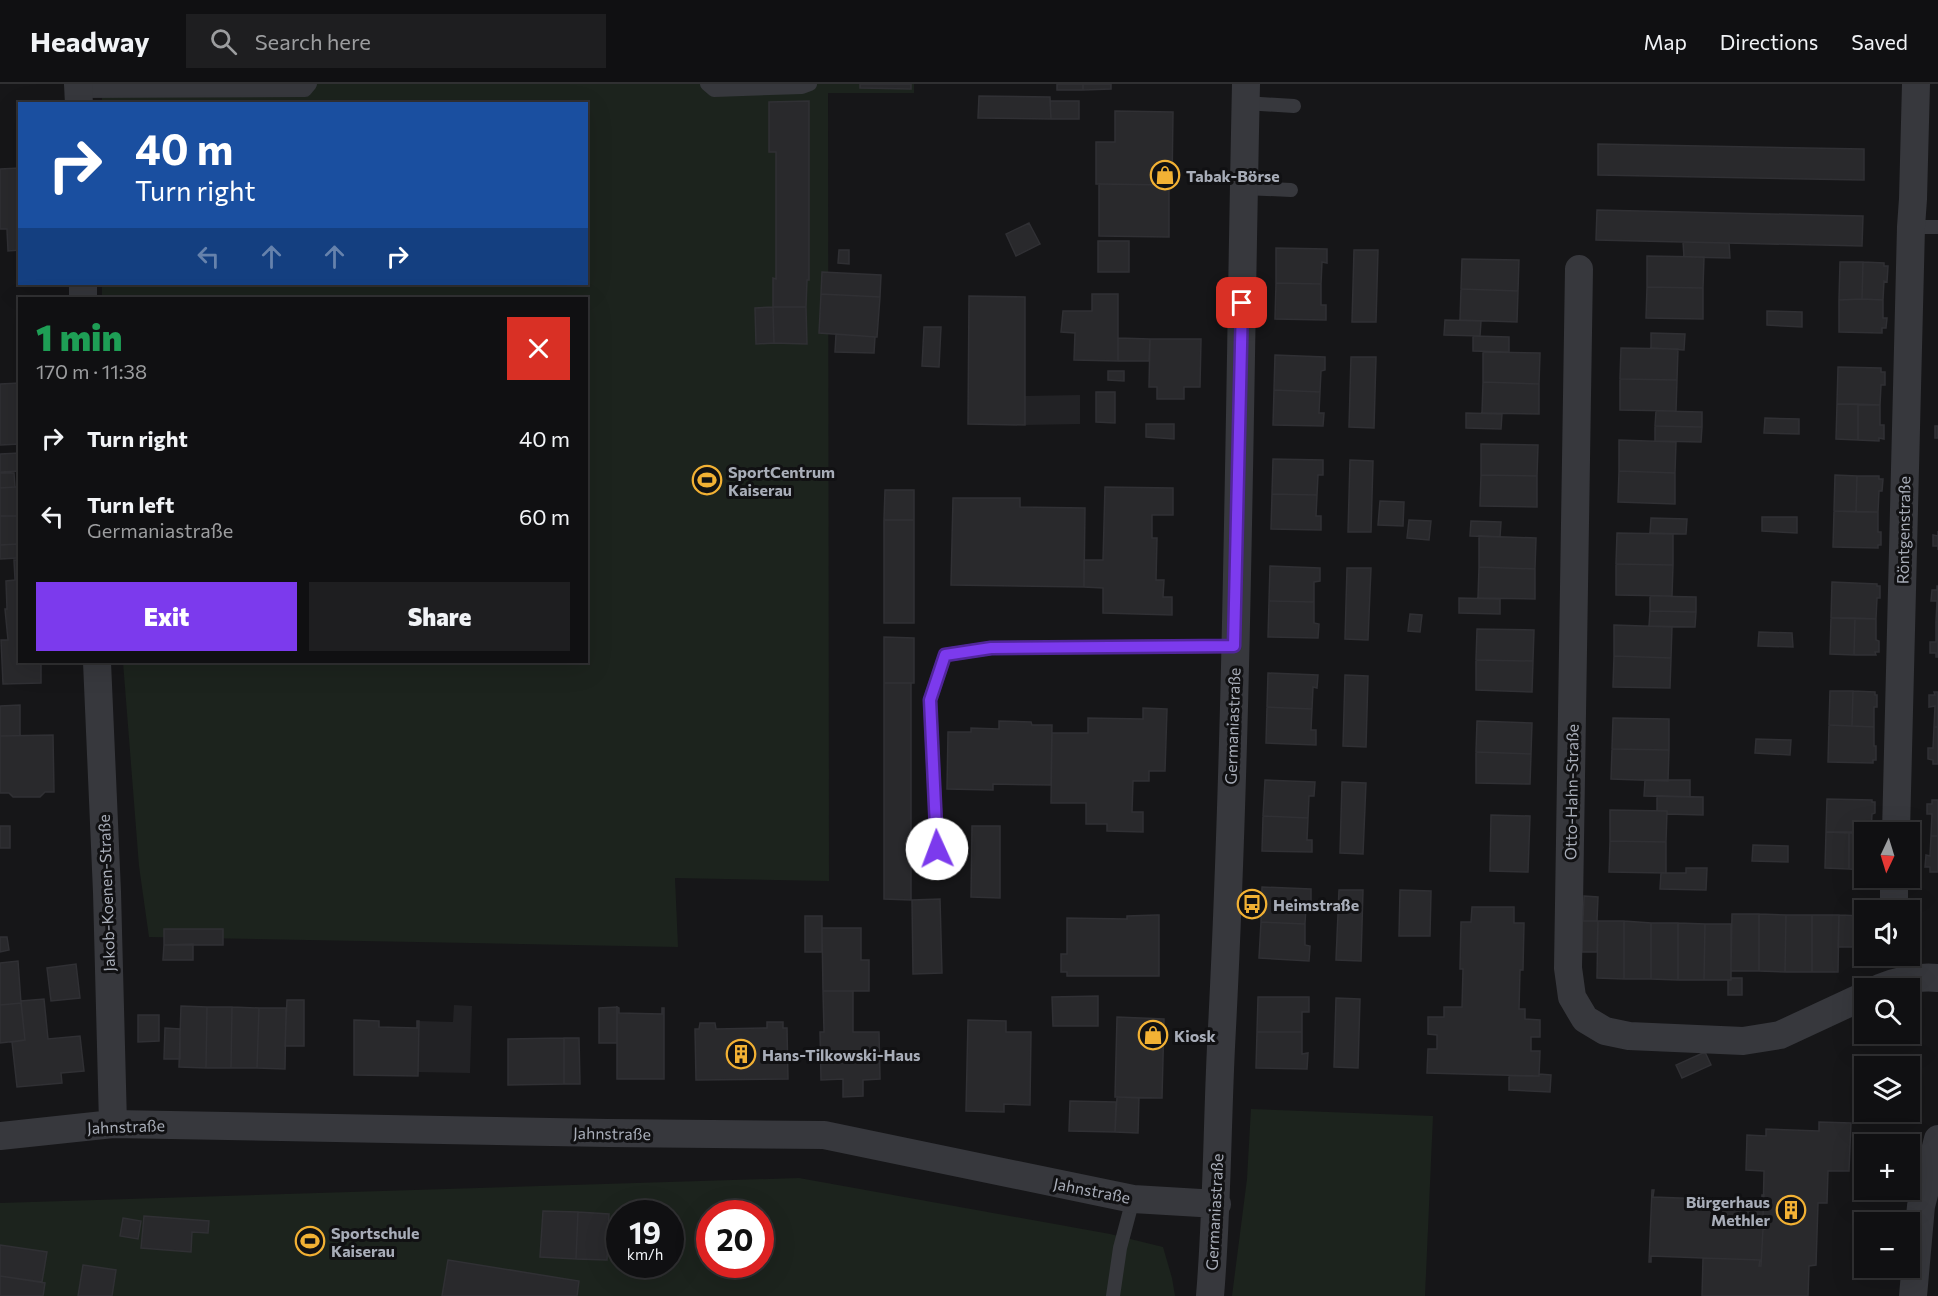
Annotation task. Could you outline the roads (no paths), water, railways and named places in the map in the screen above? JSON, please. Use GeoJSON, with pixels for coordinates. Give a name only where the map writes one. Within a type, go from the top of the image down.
{"type":"FeatureCollection","features":[{"type":"Feature","properties":{"kind":"street","name":"Röntgenstraße"},"geometry":{"type":"LineString","coordinates":[[1896,822],[1924,227],[1913,199],[1916,84]]}},
{"type":"Feature","properties":{"kind":"street","name":"Germaniastraße"},"geometry":{"type":"LineString","coordinates":[[1210,1296],[1217,1204],[1217,1127],[1227,943],[1246,93]]}},
{"type":"Feature","properties":{"kind":"street","name":"Otto-Hahn-Straße"},"geometry":{"type":"LineString","coordinates":[[1579,269],[1568,968],[1572,997],[1585,1019],[1605,1031],[1629,1036],[1743,1041],[1780,1035],[1854,1001]]}},
{"type":"Feature","properties":{"kind":"street","name":"Jakob-Koenen-Straße"},"geometry":{"type":"LineString","coordinates":[[97,663],[107,892],[113,1124]]}},
{"type":"Feature","properties":{"kind":"street"},"geometry":{"type":"LineString","coordinates":[[1916,978],[1938,978]]}},
{"type":"Feature","properties":{"kind":"street","name":"Jahnstraße"},"geometry":{"type":"LineString","coordinates":[[0,1136],[113,1124],[824,1135],[1133,1199],[1217,1204]]}},
{"type":"Feature","properties":{"kind":"street"},"geometry":{"type":"LineString","coordinates":[[1913,1296],[1921,1206],[1938,1139]]}},
{"type":"Feature","properties":{"kind":"lane"},"geometry":{"type":"LineString","coordinates":[[78,93],[305,90],[310,84]]}},
{"type":"Feature","properties":{"kind":"lane"},"geometry":{"type":"LineString","coordinates":[[707,84],[714,90],[802,87],[810,84]]}},
{"type":"Feature","properties":{"kind":"lane"},"geometry":{"type":"LineString","coordinates":[[1246,93],[1294,106]]}},
{"type":"Feature","properties":{"kind":"lane"},"geometry":{"type":"LineString","coordinates":[[1244,188],[1291,190]]}},
{"type":"Feature","properties":{"kind":"lane"},"geometry":{"type":"LineString","coordinates":[[938,870],[930,700],[945,655],[991,648],[1234,646]]}},
{"type":"Feature","properties":{"kind":"lane"},"geometry":{"type":"LineString","coordinates":[[1113,1296],[1120,1248],[1133,1199]]}},
{"type":"Feature","properties":{"kind":"place","name":"Tabak-Börse"},"geometry":{"type":"Point","coordinates":[1165,175]}},
{"type":"Feature","properties":{"kind":"place","name":"SportCentrum Kaiserau"},"geometry":{"type":"Point","coordinates":[707,480]}},
{"type":"Feature","properties":{"kind":"place","name":"Heimstraße"},"geometry":{"type":"Point","coordinates":[1252,904]}},
{"type":"Feature","properties":{"kind":"place","name":"Kiosk"},"geometry":{"type":"Point","coordinates":[1153,1035]}},
{"type":"Feature","properties":{"kind":"place","name":"Hans-Tilkowski-Haus"},"geometry":{"type":"Point","coordinates":[741,1054]}},
{"type":"Feature","properties":{"kind":"place","name":"Bürgerhaus Methler"},"geometry":{"type":"Point","coordinates":[1791,1210]}},
{"type":"Feature","properties":{"kind":"place","name":"Sportschule Kaiserau"},"geometry":{"type":"Point","coordinates":[310,1241]}}]}
